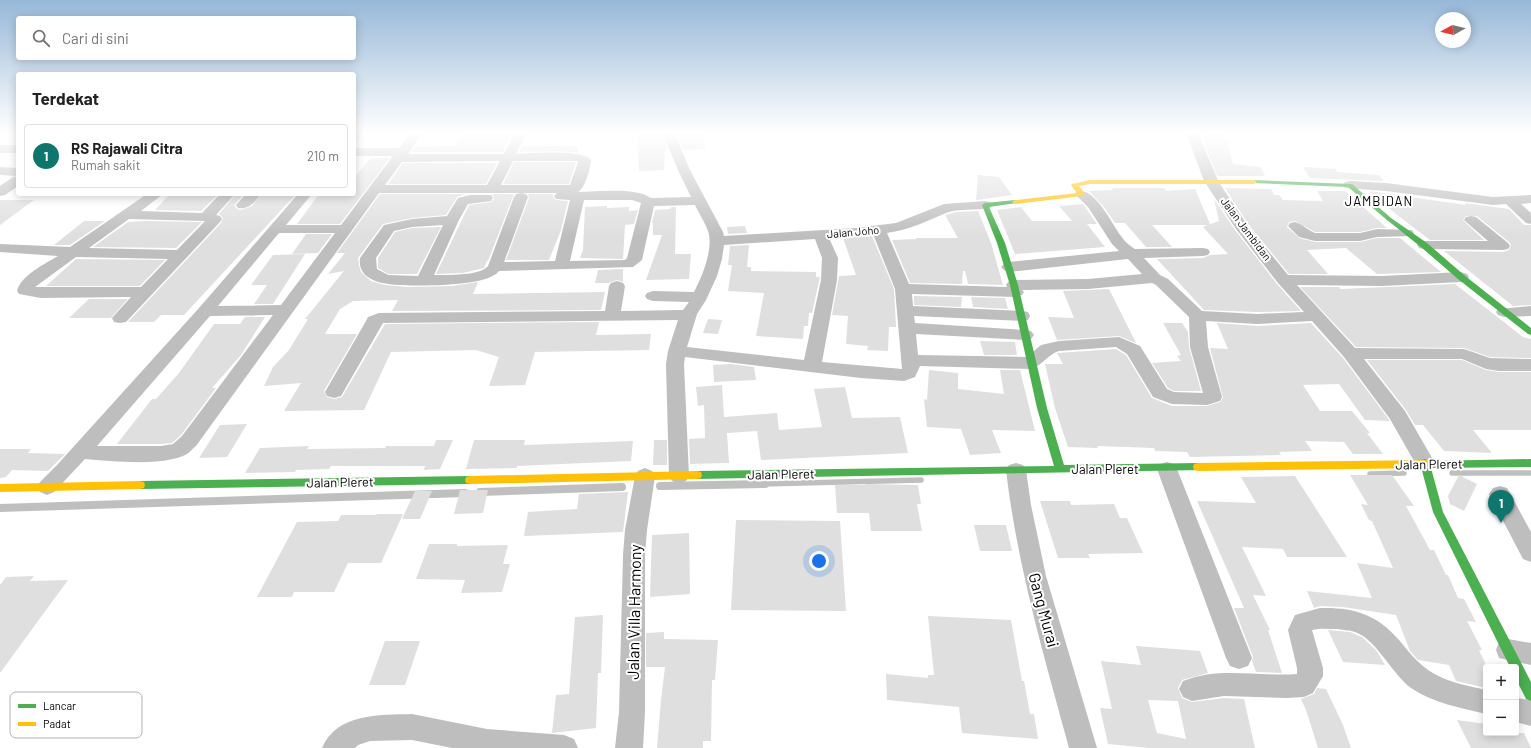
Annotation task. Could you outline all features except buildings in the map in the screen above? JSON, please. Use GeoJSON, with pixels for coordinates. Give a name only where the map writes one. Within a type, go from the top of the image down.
{"type":"FeatureCollection","features":[{"type":"Feature","properties":{"kind":"street"},"geometry":{"type":"LineString","coordinates":[[80,452],[114,454],[169,453],[180,449],[198,430],[346,229],[394,167]]}},
{"type":"Feature","properties":{"kind":"street"},"geometry":{"type":"LineString","coordinates":[[492,189],[502,167]]}},
{"type":"Feature","properties":{"kind":"street"},"geometry":{"type":"LineString","coordinates":[[376,189],[574,189],[576,188],[584,167]]}},
{"type":"Feature","properties":{"kind":"street"},"geometry":{"type":"LineString","coordinates":[[680,476],[676,364],[677,351],[688,315],[699,297],[713,268],[717,241],[716,232],[683,167]]}},
{"type":"Feature","properties":{"kind":"street","name":"Jalan Jambidan"},"geometry":{"type":"LineString","coordinates":[[1206,167],[1211,181],[1243,229],[1284,280],[1350,353],[1398,416],[1425,464]]}},
{"type":"Feature","properties":{"kind":"street"},"geometry":{"type":"LineString","coordinates":[[0,171],[16,172]]}},
{"type":"Feature","properties":{"kind":"street"},"geometry":{"type":"LineString","coordinates":[[1316,316],[1256,319],[1197,316],[1162,282],[1154,278],[1132,254],[1117,241],[1093,204],[1074,186],[1076,184],[1114,181],[1211,181],[1386,187],[1493,201],[1531,198]]}},
{"type":"Feature","properties":{"kind":"street"},"geometry":{"type":"LineString","coordinates":[[1350,185],[1363,198],[1424,245],[1504,312],[1531,332]]}},
{"type":"Feature","properties":{"kind":"street"},"geometry":{"type":"LineString","coordinates":[[1060,469],[1031,363],[1015,288],[1009,267],[985,205],[1082,194]]}},
{"type":"Feature","properties":{"kind":"street"},"geometry":{"type":"LineString","coordinates":[[145,292],[41,293],[25,291],[26,287],[33,280],[153,196]]}},
{"type":"Feature","properties":{"kind":"street"},"geometry":{"type":"LineString","coordinates":[[206,217],[226,196]]}},
{"type":"Feature","properties":{"kind":"street"},"geometry":{"type":"LineString","coordinates":[[243,205],[252,196]]}},
{"type":"Feature","properties":{"kind":"street"},"geometry":{"type":"LineString","coordinates":[[47,487],[205,311],[303,196]]}},
{"type":"Feature","properties":{"kind":"street"},"geometry":{"type":"LineString","coordinates":[[561,266],[578,196]]}},
{"type":"Feature","properties":{"kind":"street"},"geometry":{"type":"LineString","coordinates":[[424,280],[452,220],[462,201],[466,199],[632,196],[642,198],[648,202],[700,200]]}},
{"type":"Feature","properties":{"kind":"street"},"geometry":{"type":"LineString","coordinates":[[452,220],[412,223],[389,228],[368,258],[367,262],[370,271],[378,277],[398,281],[477,277],[491,272],[495,268],[521,197]]}},
{"type":"Feature","properties":{"kind":"street"},"geometry":{"type":"LineString","coordinates":[[1508,199],[1531,220]]}},
{"type":"Feature","properties":{"kind":"street"},"geometry":{"type":"LineString","coordinates":[[495,268],[628,264],[634,260],[648,202]]}},
{"type":"Feature","properties":{"kind":"street","name":"Jalan Joho"},"geometry":{"type":"LineString","coordinates":[[717,241],[879,230],[907,225],[944,208],[985,205]]}},
{"type":"Feature","properties":{"kind":"street"},"geometry":{"type":"LineString","coordinates":[[120,318],[180,255],[203,234],[215,219],[206,217],[128,215]]}},
{"type":"Feature","properties":{"kind":"street"},"geometry":{"type":"LineString","coordinates":[[1424,245],[1503,246],[1471,220]]}},
{"type":"Feature","properties":{"kind":"street"},"geometry":{"type":"LineString","coordinates":[[1295,226],[1304,234],[1315,237],[1360,237],[1378,232],[1407,233]]}},
{"type":"Feature","properties":{"kind":"street"},"geometry":{"type":"LineString","coordinates":[[274,229],[346,229]]}},
{"type":"Feature","properties":{"kind":"street"},"geometry":{"type":"LineString","coordinates":[[677,351],[897,376],[909,373],[911,368],[903,289],[879,230]]}},
{"type":"Feature","properties":{"kind":"street"},"geometry":{"type":"LineString","coordinates":[[812,366],[829,280],[830,258],[821,235]]}},
{"type":"Feature","properties":{"kind":"street"},"geometry":{"type":"LineString","coordinates":[[0,248],[180,255]]}},
{"type":"Feature","properties":{"kind":"street"},"geometry":{"type":"LineString","coordinates":[[1009,267],[1132,254],[1204,252]]}},
{"type":"Feature","properties":{"kind":"street"},"geometry":{"type":"LineString","coordinates":[[1284,280],[1382,280],[1461,277]]}},
{"type":"Feature","properties":{"kind":"street"},"geometry":{"type":"LineString","coordinates":[[903,289],[1015,288],[1088,284],[1154,278]]}},
{"type":"Feature","properties":{"kind":"street"},"geometry":{"type":"LineString","coordinates":[[612,315],[617,286]]}},
{"type":"Feature","properties":{"kind":"street"},"geometry":{"type":"LineString","coordinates":[[652,296],[699,297]]}},
{"type":"Feature","properties":{"kind":"street"},"geometry":{"type":"LineString","coordinates":[[205,311],[287,310]]}},
{"type":"Feature","properties":{"kind":"street"},"geometry":{"type":"LineString","coordinates":[[1504,312],[1531,311]]}},
{"type":"Feature","properties":{"kind":"street"},"geometry":{"type":"LineString","coordinates":[[334,392],[374,321],[379,318],[688,315]]}},
{"type":"Feature","properties":{"kind":"street"},"geometry":{"type":"LineString","coordinates":[[907,320],[1022,316]]}},
{"type":"Feature","properties":{"kind":"street"},"geometry":{"type":"LineString","coordinates":[[910,360],[1031,363],[1046,349],[1059,346],[1119,342],[1134,350],[1160,393],[1166,397],[1206,399],[1212,397],[1212,394],[1199,347],[1197,316]]}},
{"type":"Feature","properties":{"kind":"street"},"geometry":{"type":"LineString","coordinates":[[907,320],[1025,336]]}},
{"type":"Feature","properties":{"kind":"street"},"geometry":{"type":"LineString","coordinates":[[1350,353],[1464,354],[1486,363],[1499,365],[1531,365]]}},
{"type":"Feature","properties":{"kind":"street","name":"Jalan Pleret"},"geometry":{"type":"LineString","coordinates":[[0,488],[1060,469],[1167,469],[1531,463]]}},
{"type":"Feature","properties":{"kind":"street"},"geometry":{"type":"LineString","coordinates":[[1425,464],[1438,512],[1519,652],[1531,695]]}},
{"type":"Feature","properties":{"kind":"street"},"geometry":{"type":"LineString","coordinates":[[1167,469],[1239,658]]}},
{"type":"Feature","properties":{"kind":"street","name":"Gang Murai"},"geometry":{"type":"LineString","coordinates":[[1016,470],[1026,538],[1048,628],[1083,748]]}},
{"type":"Feature","properties":{"kind":"street","name":"Jalan Villa Harmony"},"geometry":{"type":"LineString","coordinates":[[629,748],[632,712],[634,555],[636,530],[645,476]]}},
{"type":"Feature","properties":{"kind":"street"},"geometry":{"type":"LineString","coordinates":[[1500,494],[1531,553]]}},
{"type":"Feature","properties":{"kind":"street"},"geometry":{"type":"LineString","coordinates":[[1192,689],[1216,684],[1290,687],[1304,685],[1310,676],[1310,668],[1300,630],[1304,622],[1316,618],[1362,623],[1374,631],[1413,674],[1430,685],[1451,694],[1483,701]]}},
{"type":"Feature","properties":{"kind":"street"},"geometry":{"type":"LineString","coordinates":[[1519,711],[1531,713]]}},
{"type":"Feature","properties":{"kind":"street"},"geometry":{"type":"LineString","coordinates":[[336,748],[349,735],[370,728],[412,727],[486,745],[564,748]]}},
{"type":"Feature","properties":{"kind":"waterway"},"geometry":{"type":"LineString","coordinates":[[1370,474],[1404,473]]}},
{"type":"Feature","properties":{"kind":"waterway"},"geometry":{"type":"LineString","coordinates":[[1452,473],[1531,473]]}},
{"type":"Feature","properties":{"kind":"waterway"},"geometry":{"type":"LineString","coordinates":[[752,484],[921,480]]}},
{"type":"Feature","properties":{"kind":"waterway"},"geometry":{"type":"LineString","coordinates":[[660,486],[752,484]]}},
{"type":"Feature","properties":{"kind":"waterway"},"geometry":{"type":"LineString","coordinates":[[722,485],[752,484]]}},
{"type":"Feature","properties":{"kind":"waterway"},"geometry":{"type":"LineString","coordinates":[[752,484],[765,484]]}},
{"type":"Feature","properties":{"kind":"waterway"},"geometry":{"type":"LineString","coordinates":[[480,492],[622,487]]}},
{"type":"Feature","properties":{"kind":"waterway"},"geometry":{"type":"LineString","coordinates":[[0,508],[465,493]]}},
{"type":"Feature","properties":{"kind":"traffic: fast"},"geometry":{"type":"LineString","coordinates":[[1254,182],[1350,185],[1389,219],[1424,245],[1461,277],[1531,332]]}},
{"type":"Feature","properties":{"kind":"traffic: fast"},"geometry":{"type":"LineString","coordinates":[[1015,202],[985,205],[1001,243],[1014,285],[1042,408],[1060,469]]}},
{"type":"Feature","properties":{"kind":"traffic: fast"},"geometry":{"type":"LineString","coordinates":[[1425,463],[1438,512],[1531,695]]}},
{"type":"Feature","properties":{"kind":"traffic: fast"},"geometry":{"type":"LineString","coordinates":[[1430,464],[1531,463]]}},
{"type":"Feature","properties":{"kind":"traffic: fast"},"geometry":{"type":"LineString","coordinates":[[697,475],[1198,467]]}},
{"type":"Feature","properties":{"kind":"traffic: fast"},"geometry":{"type":"LineString","coordinates":[[140,485],[470,480]]}},
{"type":"Feature","properties":{"kind":"traffic: slow"},"geometry":{"type":"LineString","coordinates":[[1015,202],[1082,194],[1074,185],[1090,182],[1254,182]]}},
{"type":"Feature","properties":{"kind":"traffic: slow"},"geometry":{"type":"LineString","coordinates":[[1198,467],[1430,464]]}},
{"type":"Feature","properties":{"kind":"traffic: slow"},"geometry":{"type":"LineString","coordinates":[[470,480],[697,475]]}},
{"type":"Feature","properties":{"kind":"traffic: slow"},"geometry":{"type":"LineString","coordinates":[[0,488],[140,485]]}},
{"type":"Feature","properties":{"kind":"place","name":"RS Rajawali Citra"},"geometry":{"type":"Point","coordinates":[1501,523]}},
{"type":"Feature","properties":{"kind":"district","name":"JAMBIDAN"},"geometry":{"type":"Point","coordinates":[1379,201]}}]}
